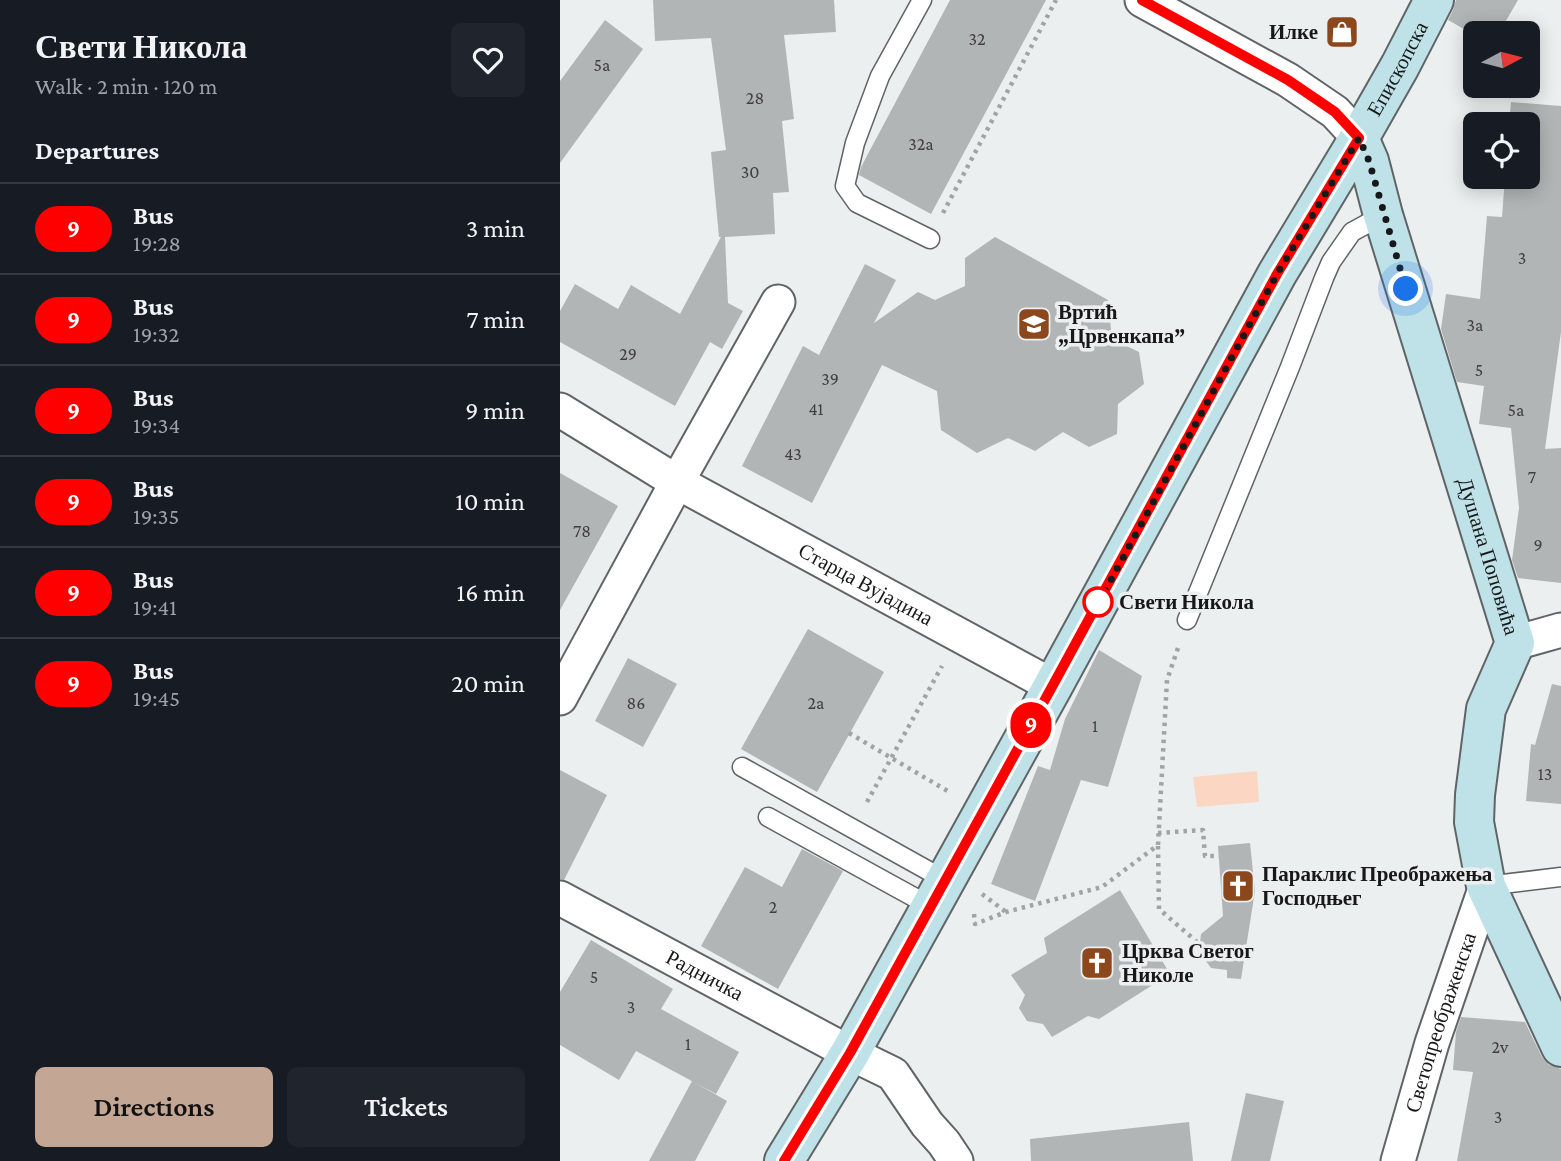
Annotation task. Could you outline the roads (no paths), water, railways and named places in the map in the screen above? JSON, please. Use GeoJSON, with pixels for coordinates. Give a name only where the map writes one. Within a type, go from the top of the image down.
{"type":"FeatureCollection","features":[{"type":"Feature","properties":{"kind":"street"},"geometry":{"type":"LineString","coordinates":[[1142,0],[1288,80],[1335,112],[1359,138]]}},
{"type":"Feature","properties":{"kind":"street","name":"Епископска"},"geometry":{"type":"LineString","coordinates":[[784,1161],[850,1053],[1277,274],[1359,138],[1434,0]]}},
{"type":"Feature","properties":{"kind":"street","name":"Душана Поповића"},"geometry":{"type":"LineString","coordinates":[[1359,138],[1369,161],[1383,215],[1515,643],[1486,709],[1474,822],[1486,886],[1561,1047]]}},
{"type":"Feature","properties":{"kind":"street"},"geometry":{"type":"LineString","coordinates":[[560,698],[778,302]]}},
{"type":"Feature","properties":{"kind":"street","name":"Старца Вујадина"},"geometry":{"type":"LineString","coordinates":[[560,410],[677,482],[1053,685]]}},
{"type":"Feature","properties":{"kind":"street"},"geometry":{"type":"LineString","coordinates":[[1515,643],[1561,630]]}},
{"type":"Feature","properties":{"kind":"street","name":"Светопреображенска"},"geometry":{"type":"LineString","coordinates":[[1398,1161],[1432,1043],[1486,886]]}},
{"type":"Feature","properties":{"kind":"street","name":"Радничка"},"geometry":{"type":"LineString","coordinates":[[560,898],[893,1074],[956,1161]]}},
{"type":"Feature","properties":{"kind":"lane"},"geometry":{"type":"LineString","coordinates":[[922,0],[880,76],[855,143],[845,186],[857,203],[930,239]]}},
{"type":"Feature","properties":{"kind":"lane"},"geometry":{"type":"LineString","coordinates":[[1187,621],[1331,262],[1352,232],[1383,215]]}},
{"type":"Feature","properties":{"kind":"lane"},"geometry":{"type":"LineString","coordinates":[[742,767],[853,827],[938,893]]}},
{"type":"Feature","properties":{"kind":"lane"},"geometry":{"type":"LineString","coordinates":[[768,817],[938,893]]}},
{"type":"Feature","properties":{"kind":"lane"},"geometry":{"type":"LineString","coordinates":[[1486,886],[1561,877]]}},
{"type":"Feature","properties":{"kind":"place","name":"Илке"},"geometry":{"type":"Point","coordinates":[1342,32]}},
{"type":"Feature","properties":{"kind":"place","name":"Вртић „Црвенкапа”"},"geometry":{"type":"Point","coordinates":[1034,324]}},
{"type":"Feature","properties":{"kind":"place","name":"Свети Никола"},"geometry":{"type":"Point","coordinates":[1098,602]}},
{"type":"Feature","properties":{"kind":"place","name":"Параклис Преображења Господњег"},"geometry":{"type":"Point","coordinates":[1238,886]}},
{"type":"Feature","properties":{"kind":"place","name":"Црква Светог Николе"},"geometry":{"type":"Point","coordinates":[1097,963]}}]}
